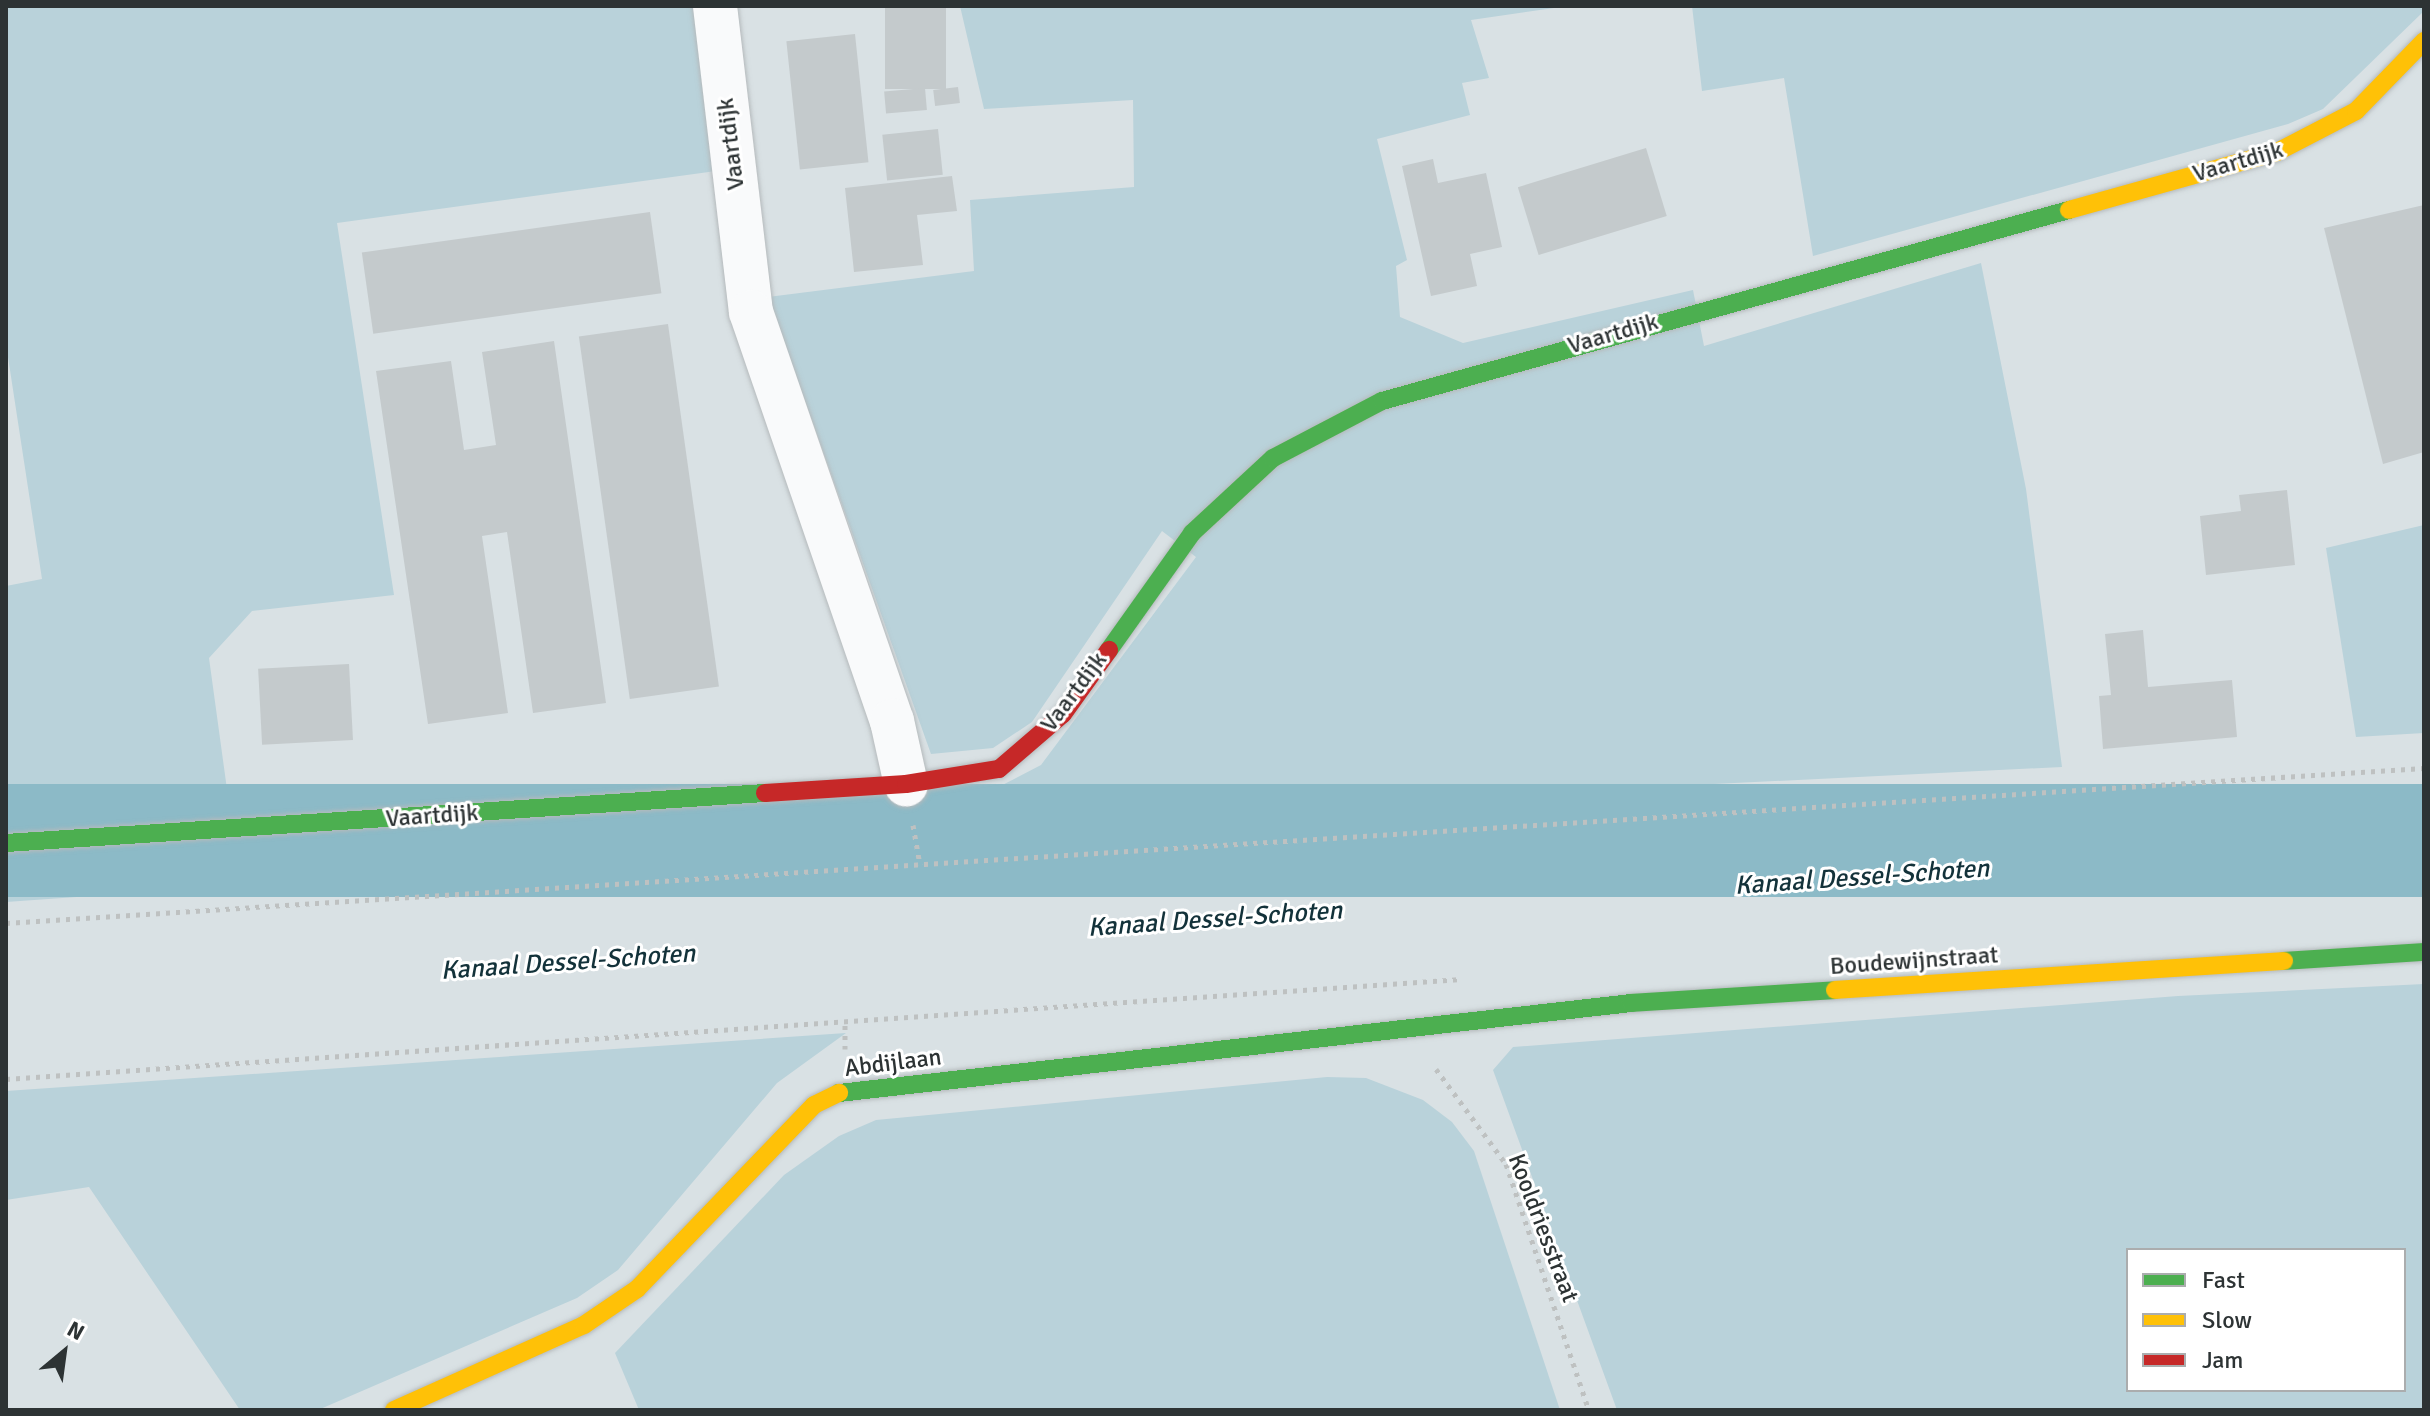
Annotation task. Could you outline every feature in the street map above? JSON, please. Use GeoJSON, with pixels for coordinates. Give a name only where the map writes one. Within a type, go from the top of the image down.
{"type":"FeatureCollection","features":[{"type":"Feature","properties":{"kind":"street","name":"Vaartdijk"},"geometry":{"type":"LineString","coordinates":[[715,6],[751,312],[892,721],[906,784]]}},
{"type":"Feature","properties":{"kind":"street","name":"Vaartdijk"},"geometry":{"type":"LineString","coordinates":[[6,843],[906,784],[999,769],[1033,744],[1063,714],[1192,533],[1273,458],[1382,401],[2277,152],[2356,111],[2424,41]]}},
{"type":"Feature","properties":{"kind":"street","name":"Boudewijnstraat"},"geometry":{"type":"LineString","coordinates":[[1410,1032],[1631,1003],[2424,952]]}},
{"type":"Feature","properties":{"kind":"street","name":"Abdijlaan"},"geometry":{"type":"LineString","coordinates":[[394,1410],[584,1325],[637,1289],[814,1105],[844,1091],[1410,1032]]}},
{"type":"Feature","properties":{"kind":"path"},"geometry":{"type":"LineString","coordinates":[[6,923],[2424,768]]}},
{"type":"Feature","properties":{"kind":"path"},"geometry":{"type":"LineString","coordinates":[[6,1079],[1419,982]]}},
{"type":"Feature","properties":{"kind":"path","name":"Kooldriesstraat"},"geometry":{"type":"LineString","coordinates":[[1410,1032],[1506,1164],[1589,1410]]}},
{"type":"Feature","properties":{"kind":"shaded area"},"geometry":{"type":"Polygon","coordinates":[[[6,6],[697,6],[716,171],[337,223],[394,595],[252,611],[209,658],[229,804],[6,826],[6,586],[42,579],[6,344],[6,6]]]}},
{"type":"Feature","properties":{"kind":"shaded area"},"geometry":{"type":"Polygon","coordinates":[[[960,6],[1568,6],[1471,20],[1489,78],[1462,83],[1470,115],[1377,139],[1407,260],[1396,266],[1400,317],[1463,343],[1693,290],[1704,346],[1981,263],[2026,489],[2062,767],[1551,792],[6,902],[6,849],[987,793],[1041,765],[1196,557],[1162,531],[1032,722],[993,748],[931,754],[768,297],[974,271],[970,200],[1134,187],[1133,100],[984,109],[960,6]]]}},
{"type":"Feature","properties":{"kind":"shaded area"},"geometry":{"type":"Polygon","coordinates":[[[1692,6],[2424,6],[2424,11],[2323,109],[2288,124],[1813,256],[1784,78],[1702,91],[1692,6]]]}},
{"type":"Feature","properties":{"kind":"shaded area"},"geometry":{"type":"Polygon","coordinates":[[[2424,525],[2424,733],[2356,737],[2326,548],[2424,525]]]}},
{"type":"Feature","properties":{"kind":"shaded area"},"geometry":{"type":"Polygon","coordinates":[[[2424,984],[2424,1410],[1617,1410],[1493,1070],[1513,1047],[2178,996],[2424,984]]]}},
{"type":"Feature","properties":{"kind":"shaded area"},"geometry":{"type":"Polygon","coordinates":[[[846,1033],[777,1083],[618,1270],[577,1298],[318,1410],[240,1410],[89,1187],[6,1200],[6,1091],[846,1033]]]}},
{"type":"Feature","properties":{"kind":"shaded area"},"geometry":{"type":"Polygon","coordinates":[[[1327,1077],[1366,1078],[1423,1100],[1452,1122],[1474,1151],[1560,1410],[639,1410],[615,1353],[784,1175],[839,1136],[876,1120],[1327,1077]]]}},
{"type":"Feature","properties":{"kind":"water","name":"Kanaal Dessel-Schoten"},"geometry":{"type":"Polygon","coordinates":[[[6,784],[2424,784],[2424,897],[6,897],[6,784]]]}},
{"type":"Feature","properties":{"kind":"building"},"geometry":{"type":"Polygon","coordinates":[[[885,6],[946,6],[946,89],[885,89],[885,6]]]}},
{"type":"Feature","properties":{"kind":"building"},"geometry":{"type":"Polygon","coordinates":[[[855,34],[868,162],[800,170],[786,41],[855,34]]]}},
{"type":"Feature","properties":{"kind":"building"},"geometry":{"type":"Polygon","coordinates":[[[958,87],[960,103],[935,106],[933,90],[958,87]]]}},
{"type":"Feature","properties":{"kind":"building"},"geometry":{"type":"Polygon","coordinates":[[[925,88],[927,110],[886,113],[884,92],[925,88]]]}},
{"type":"Feature","properties":{"kind":"building"},"geometry":{"type":"Polygon","coordinates":[[[938,129],[943,175],[887,181],[882,135],[938,129]]]}},
{"type":"Feature","properties":{"kind":"building"},"geometry":{"type":"Polygon","coordinates":[[[1646,148],[1667,216],[1539,255],[1518,187],[1646,148]]]}},
{"type":"Feature","properties":{"kind":"building"},"geometry":{"type":"Polygon","coordinates":[[[1433,159],[1438,183],[1486,173],[1502,247],[1470,254],[1477,286],[1431,296],[1402,166],[1433,159]]]}},
{"type":"Feature","properties":{"kind":"building"},"geometry":{"type":"Polygon","coordinates":[[[952,176],[957,211],[917,215],[923,265],[854,272],[845,188],[952,176]]]}},
{"type":"Feature","properties":{"kind":"building"},"geometry":{"type":"Polygon","coordinates":[[[2424,205],[2424,452],[2383,464],[2324,228],[2424,205]]]}},
{"type":"Feature","properties":{"kind":"building"},"geometry":{"type":"Polygon","coordinates":[[[650,212],[661,293],[373,334],[362,252],[650,212]]]}},
{"type":"Feature","properties":{"kind":"building"},"geometry":{"type":"Polygon","coordinates":[[[668,324],[719,686],[630,699],[579,337],[668,324]]]}},
{"type":"Feature","properties":{"kind":"building"},"geometry":{"type":"Polygon","coordinates":[[[554,341],[606,703],[533,713],[507,532],[482,536],[508,713],[428,724],[376,371],[451,361],[464,450],[496,445],[482,352],[554,341]]]}},
{"type":"Feature","properties":{"kind":"building"},"geometry":{"type":"Polygon","coordinates":[[[2287,490],[2295,565],[2206,575],[2200,516],[2241,511],[2239,495],[2287,490]]]}},
{"type":"Feature","properties":{"kind":"building"},"geometry":{"type":"Polygon","coordinates":[[[2143,630],[2148,687],[2232,680],[2237,737],[2103,749],[2099,696],[2111,695],[2105,634],[2143,630]]]}},
{"type":"Feature","properties":{"kind":"building"},"geometry":{"type":"Polygon","coordinates":[[[349,664],[353,740],[262,745],[258,669],[349,664]]]}},
{"type":"Feature","properties":{"kind":"traffic: fast"},"geometry":{"type":"LineString","coordinates":[[1109,650],[1192,533],[1273,458],[1382,401],[2069,210]]}},
{"type":"Feature","properties":{"kind":"traffic: fast"},"geometry":{"type":"LineString","coordinates":[[6,843],[765,793]]}},
{"type":"Feature","properties":{"kind":"traffic: fast"},"geometry":{"type":"LineString","coordinates":[[2284,961],[2424,952]]}},
{"type":"Feature","properties":{"kind":"traffic: fast"},"geometry":{"type":"LineString","coordinates":[[839,1093],[1631,1003],[1835,990]]}},
{"type":"Feature","properties":{"kind":"traffic: slow"},"geometry":{"type":"LineString","coordinates":[[2069,210],[2277,152],[2356,111],[2424,41]]}},
{"type":"Feature","properties":{"kind":"traffic: slow"},"geometry":{"type":"LineString","coordinates":[[1835,990],[2284,961]]}},
{"type":"Feature","properties":{"kind":"traffic: slow"},"geometry":{"type":"LineString","coordinates":[[394,1410],[584,1325],[637,1289],[814,1105],[839,1093]]}},
{"type":"Feature","properties":{"kind":"traffic: jam"},"geometry":{"type":"LineString","coordinates":[[765,793],[906,784],[999,769],[1063,714],[1109,650]]}}]}
